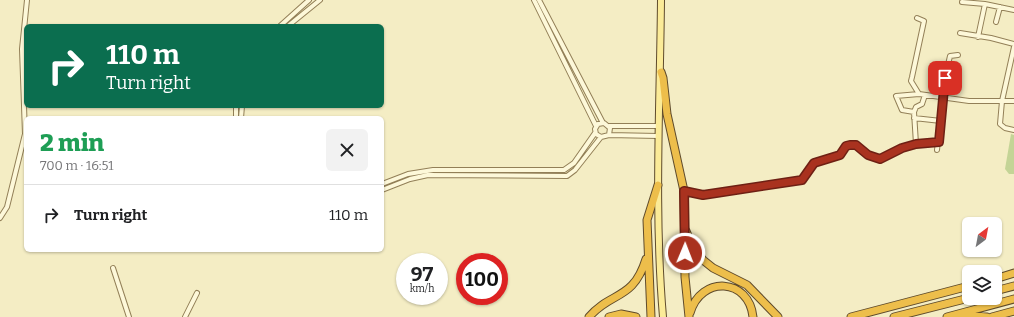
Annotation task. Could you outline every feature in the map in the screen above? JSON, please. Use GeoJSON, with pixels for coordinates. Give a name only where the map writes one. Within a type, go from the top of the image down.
{"type":"FeatureCollection","features":[{"type":"Feature","properties":{"kind":"highway"},"geometry":{"type":"LineString","coordinates":[[661,72],[666,108],[684,191],[685,277],[689,317]]}},
{"type":"Feature","properties":{"kind":"highway"},"geometry":{"type":"LineString","coordinates":[[651,317],[647,220],[658,185]]}},
{"type":"Feature","properties":{"kind":"highway"},"geometry":{"type":"LineString","coordinates":[[685,229],[693,248],[703,260],[713,268],[747,285],[778,317]]}},
{"type":"Feature","properties":{"kind":"highway"},"geometry":{"type":"LineString","coordinates":[[589,317],[598,308],[624,294],[633,285],[642,271],[648,253]]}},
{"type":"Feature","properties":{"kind":"highway"},"geometry":{"type":"LineString","coordinates":[[1002,277],[1014,273]]}},
{"type":"Feature","properties":{"kind":"highway"},"geometry":{"type":"LineString","coordinates":[[689,317],[693,304],[700,294],[710,288],[722,286],[732,287],[742,294],[749,303],[753,317]]}},
{"type":"Feature","properties":{"kind":"highway"},"geometry":{"type":"LineString","coordinates":[[1002,289],[1014,286]]}},
{"type":"Feature","properties":{"kind":"highway"},"geometry":{"type":"LineString","coordinates":[[850,317],[962,288]]}},
{"type":"Feature","properties":{"kind":"highway"},"geometry":{"type":"LineString","coordinates":[[953,301],[962,295]]}},
{"type":"Feature","properties":{"kind":"highway"},"geometry":{"type":"LineString","coordinates":[[894,317],[962,299]]}},
{"type":"Feature","properties":{"kind":"highway"},"geometry":{"type":"LineString","coordinates":[[947,317],[1014,299]]}},
{"type":"Feature","properties":{"kind":"highway"},"geometry":{"type":"LineString","coordinates":[[992,317],[1014,311]]}},
{"type":"Feature","properties":{"kind":"highway"},"geometry":{"type":"LineString","coordinates":[[609,317],[621,314],[636,317]]}},
{"type":"Feature","properties":{"kind":"highway"},"geometry":{"type":"LineString","coordinates":[[957,314],[987,317]]}},
{"type":"Feature","properties":{"kind":"main road"},"geometry":{"type":"LineString","coordinates":[[661,0],[661,72],[659,76],[658,126],[658,241],[664,317]]}},
{"type":"Feature","properties":{"kind":"street"},"geometry":{"type":"LineString","coordinates":[[25,24],[27,0]]}},
{"type":"Feature","properties":{"kind":"street"},"geometry":{"type":"LineString","coordinates":[[282,24],[309,0]]}},
{"type":"Feature","properties":{"kind":"street"},"geometry":{"type":"LineString","coordinates":[[290,24],[320,0]]}},
{"type":"Feature","properties":{"kind":"street"},"geometry":{"type":"LineString","coordinates":[[384,183],[408,174],[424,171],[560,171],[571,166],[596,133],[596,126],[534,0]]}},
{"type":"Feature","properties":{"kind":"street"},"geometry":{"type":"LineString","coordinates":[[539,0],[603,123],[609,126],[658,126]]}},
{"type":"Feature","properties":{"kind":"street"},"geometry":{"type":"LineString","coordinates":[[962,2],[985,4],[1014,10]]}},
{"type":"Feature","properties":{"kind":"street"},"geometry":{"type":"LineString","coordinates":[[978,37],[985,4]]}},
{"type":"Feature","properties":{"kind":"street"},"geometry":{"type":"LineString","coordinates":[[996,22],[1000,7]]}},
{"type":"Feature","properties":{"kind":"street"},"geometry":{"type":"LineString","coordinates":[[917,18],[924,20],[912,76],[913,85],[919,94]]}},
{"type":"Feature","properties":{"kind":"street"},"geometry":{"type":"LineString","coordinates":[[24,30],[22,50],[24,106]]}},
{"type":"Feature","properties":{"kind":"street"},"geometry":{"type":"LineString","coordinates":[[960,33],[991,38],[1014,45],[1002,101],[1000,124],[1005,128],[1014,130]]}},
{"type":"Feature","properties":{"kind":"street"},"geometry":{"type":"LineString","coordinates":[[937,150],[948,61],[950,56],[958,55]]}},
{"type":"Feature","properties":{"kind":"street"},"geometry":{"type":"LineString","coordinates":[[574,81],[579,78]]}},
{"type":"Feature","properties":{"kind":"street"},"geometry":{"type":"LineString","coordinates":[[914,112],[902,110],[896,96],[919,94],[969,101],[1014,101]]}},
{"type":"Feature","properties":{"kind":"street"},"geometry":{"type":"LineString","coordinates":[[916,144],[914,112],[916,107],[922,104],[924,95]]}},
{"type":"Feature","properties":{"kind":"street"},"geometry":{"type":"LineString","coordinates":[[914,118],[941,121]]}},
{"type":"Feature","properties":{"kind":"street"},"geometry":{"type":"LineString","coordinates":[[596,126],[603,123]]}},
{"type":"Feature","properties":{"kind":"street"},"geometry":{"type":"LineString","coordinates":[[609,126],[609,135]]}},
{"type":"Feature","properties":{"kind":"street"},"geometry":{"type":"LineString","coordinates":[[596,133],[601,138]]}},
{"type":"Feature","properties":{"kind":"street"},"geometry":{"type":"LineString","coordinates":[[384,189],[417,177],[462,175],[563,176],[573,172],[601,138],[609,135],[658,136]]}},
{"type":"Feature","properties":{"kind":"street"},"geometry":{"type":"LineString","coordinates":[[0,218],[7,207],[24,138]]}},
{"type":"Feature","properties":{"kind":"street"},"geometry":{"type":"LineString","coordinates":[[684,191],[703,195],[751,187],[792,183],[802,180],[814,163],[840,155],[846,146],[850,145],[856,145],[868,155],[880,159],[902,148],[916,144],[939,142]]}},
{"type":"Feature","properties":{"kind":"street"},"geometry":{"type":"LineString","coordinates":[[462,170],[462,175]]}},
{"type":"Feature","properties":{"kind":"street"},"geometry":{"type":"LineString","coordinates":[[502,170],[502,175]]}},
{"type":"Feature","properties":{"kind":"street"},"geometry":{"type":"LineString","coordinates":[[545,171],[545,176]]}},
{"type":"Feature","properties":{"kind":"street"},"geometry":{"type":"LineString","coordinates":[[113,268],[129,317]]}},
{"type":"Feature","properties":{"kind":"street"},"geometry":{"type":"LineString","coordinates":[[185,317],[197,293]]}},
{"type":"Feature","properties":{"kind":"green space"},"geometry":{"type":"Polygon","coordinates":[[[1011,134],[1014,135],[1014,174],[1009,174],[1005,169],[1011,134]]]}},
{"type":"Feature","properties":{"kind":"route"},"geometry":{"type":"LineString","coordinates":[[685,253],[684,191],[703,195],[751,187],[792,183],[806,177],[814,163],[840,155],[846,146],[850,145],[856,145],[863,149],[868,155],[880,159],[902,148],[916,144],[939,142],[945,78]]}}]}
